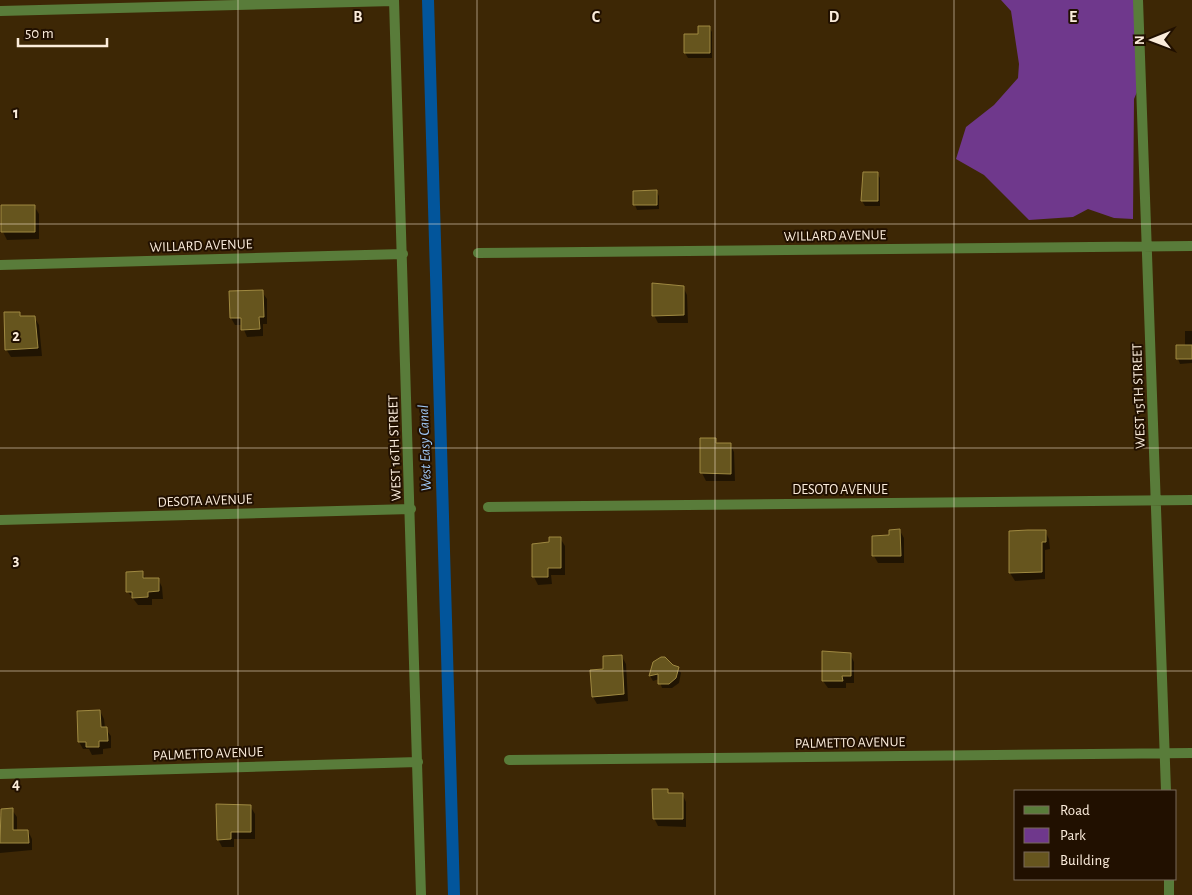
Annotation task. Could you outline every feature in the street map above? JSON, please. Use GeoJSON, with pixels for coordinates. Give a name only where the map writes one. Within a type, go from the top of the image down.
{"type":"FeatureCollection","features":[{"type":"Feature","properties":{"kind":"street"},"geometry":{"type":"LineString","coordinates":[[0,11],[394,0]]}},
{"type":"Feature","properties":{"kind":"street","name":"WEST 16TH STREET"},"geometry":{"type":"LineString","coordinates":[[394,0],[411,509],[421,895]]}},
{"type":"Feature","properties":{"kind":"street","name":"WEST 15TH STREET"},"geometry":{"type":"LineString","coordinates":[[1138,0],[1166,790]]}},
{"type":"Feature","properties":{"kind":"street","name":"WILLARD AVENUE"},"geometry":{"type":"LineString","coordinates":[[478,253],[1192,246]]}},
{"type":"Feature","properties":{"kind":"street","name":"WILLARD AVENUE"},"geometry":{"type":"LineString","coordinates":[[0,266],[403,254]]}},
{"type":"Feature","properties":{"kind":"street","name":"DESOTO AVENUE"},"geometry":{"type":"LineString","coordinates":[[488,507],[1192,500]]}},
{"type":"Feature","properties":{"kind":"street","name":"DESOTA AVENUE"},"geometry":{"type":"LineString","coordinates":[[0,520],[411,509]]}},
{"type":"Feature","properties":{"kind":"street","name":"PALMETTO AVENUE"},"geometry":{"type":"LineString","coordinates":[[509,760],[1192,754]]}},
{"type":"Feature","properties":{"kind":"street","name":"PALMETTO AVENUE"},"geometry":{"type":"LineString","coordinates":[[0,774],[418,762]]}},
{"type":"Feature","properties":{"kind":"street"},"geometry":{"type":"LineString","coordinates":[[1169,880],[1169,895]]}},
{"type":"Feature","properties":{"kind":"green space"},"geometry":{"type":"Polygon","coordinates":[[[1001,0],[1136,0],[1137,92],[1134,99],[1133,219],[1114,218],[1088,209],[1073,217],[1029,220],[984,175],[956,159],[966,127],[994,105],[1018,78],[1019,64],[1011,11],[1001,0]]]}},
{"type":"Feature","properties":{"kind":"building"},"geometry":{"type":"Polygon","coordinates":[[[698,26],[710,26],[710,53],[684,53],[684,34],[698,34],[698,26]]]}},
{"type":"Feature","properties":{"kind":"building"},"geometry":{"type":"Polygon","coordinates":[[[863,172],[878,172],[878,201],[861,201],[863,172]]]}},
{"type":"Feature","properties":{"kind":"building"},"geometry":{"type":"Polygon","coordinates":[[[657,190],[657,205],[633,205],[633,191],[657,190]]]}},
{"type":"Feature","properties":{"kind":"building"},"geometry":{"type":"Polygon","coordinates":[[[1,205],[35,205],[35,232],[1,232],[1,205]]]}},
{"type":"Feature","properties":{"kind":"building"},"geometry":{"type":"Polygon","coordinates":[[[652,283],[684,286],[684,315],[652,316],[652,283]]]}},
{"type":"Feature","properties":{"kind":"building"},"geometry":{"type":"Polygon","coordinates":[[[263,290],[264,317],[259,317],[260,329],[241,330],[241,318],[230,318],[229,291],[263,290]]]}},
{"type":"Feature","properties":{"kind":"building"},"geometry":{"type":"Polygon","coordinates":[[[4,312],[20,312],[20,316],[35,316],[38,348],[5,350],[4,312]]]}},
{"type":"Feature","properties":{"kind":"building"},"geometry":{"type":"Polygon","coordinates":[[[1176,345],[1192,345],[1192,359],[1176,359],[1176,345]]]}},
{"type":"Feature","properties":{"kind":"building"},"geometry":{"type":"Polygon","coordinates":[[[700,438],[716,438],[716,443],[731,443],[731,474],[700,473],[700,438]]]}},
{"type":"Feature","properties":{"kind":"building"},"geometry":{"type":"Polygon","coordinates":[[[900,529],[901,556],[872,556],[872,536],[889,535],[889,530],[900,529]]]}},
{"type":"Feature","properties":{"kind":"building"},"geometry":{"type":"Polygon","coordinates":[[[1046,530],[1046,542],[1042,542],[1042,572],[1009,573],[1009,531],[1046,530]]]}},
{"type":"Feature","properties":{"kind":"building"},"geometry":{"type":"Polygon","coordinates":[[[549,537],[561,537],[561,568],[548,568],[548,577],[532,577],[532,544],[549,542],[549,537]]]}},
{"type":"Feature","properties":{"kind":"building"},"geometry":{"type":"Polygon","coordinates":[[[143,571],[143,578],[159,578],[159,591],[148,592],[148,597],[132,598],[132,592],[126,592],[126,572],[143,571]]]}},
{"type":"Feature","properties":{"kind":"building"},"geometry":{"type":"Polygon","coordinates":[[[822,651],[851,653],[851,676],[842,676],[843,681],[822,681],[822,651]]]}},
{"type":"Feature","properties":{"kind":"building"},"geometry":{"type":"Polygon","coordinates":[[[622,655],[624,694],[592,697],[590,670],[603,669],[603,656],[622,655]]]}},
{"type":"Feature","properties":{"kind":"building"},"geometry":{"type":"Polygon","coordinates":[[[661,657],[665,657],[673,665],[679,667],[676,678],[669,684],[658,684],[658,674],[649,676],[653,662],[661,657]]]}},
{"type":"Feature","properties":{"kind":"building"},"geometry":{"type":"Polygon","coordinates":[[[100,710],[101,727],[107,727],[108,741],[99,741],[99,747],[86,747],[86,742],[78,742],[77,711],[100,710]]]}},
{"type":"Feature","properties":{"kind":"building"},"geometry":{"type":"Polygon","coordinates":[[[652,789],[668,789],[668,793],[683,793],[683,819],[653,819],[652,789]]]}},
{"type":"Feature","properties":{"kind":"building"},"geometry":{"type":"Polygon","coordinates":[[[216,804],[251,805],[251,832],[231,832],[231,839],[217,840],[216,804]]]}},
{"type":"Feature","properties":{"kind":"building"},"geometry":{"type":"Polygon","coordinates":[[[13,808],[13,830],[28,830],[29,843],[0,843],[1,809],[13,808]]]}},
{"type":"Feature","properties":{"kind":"waterway","name":"West Easy Canal"},"geometry":{"type":"LineString","coordinates":[[428,0],[454,895]]}}]}
